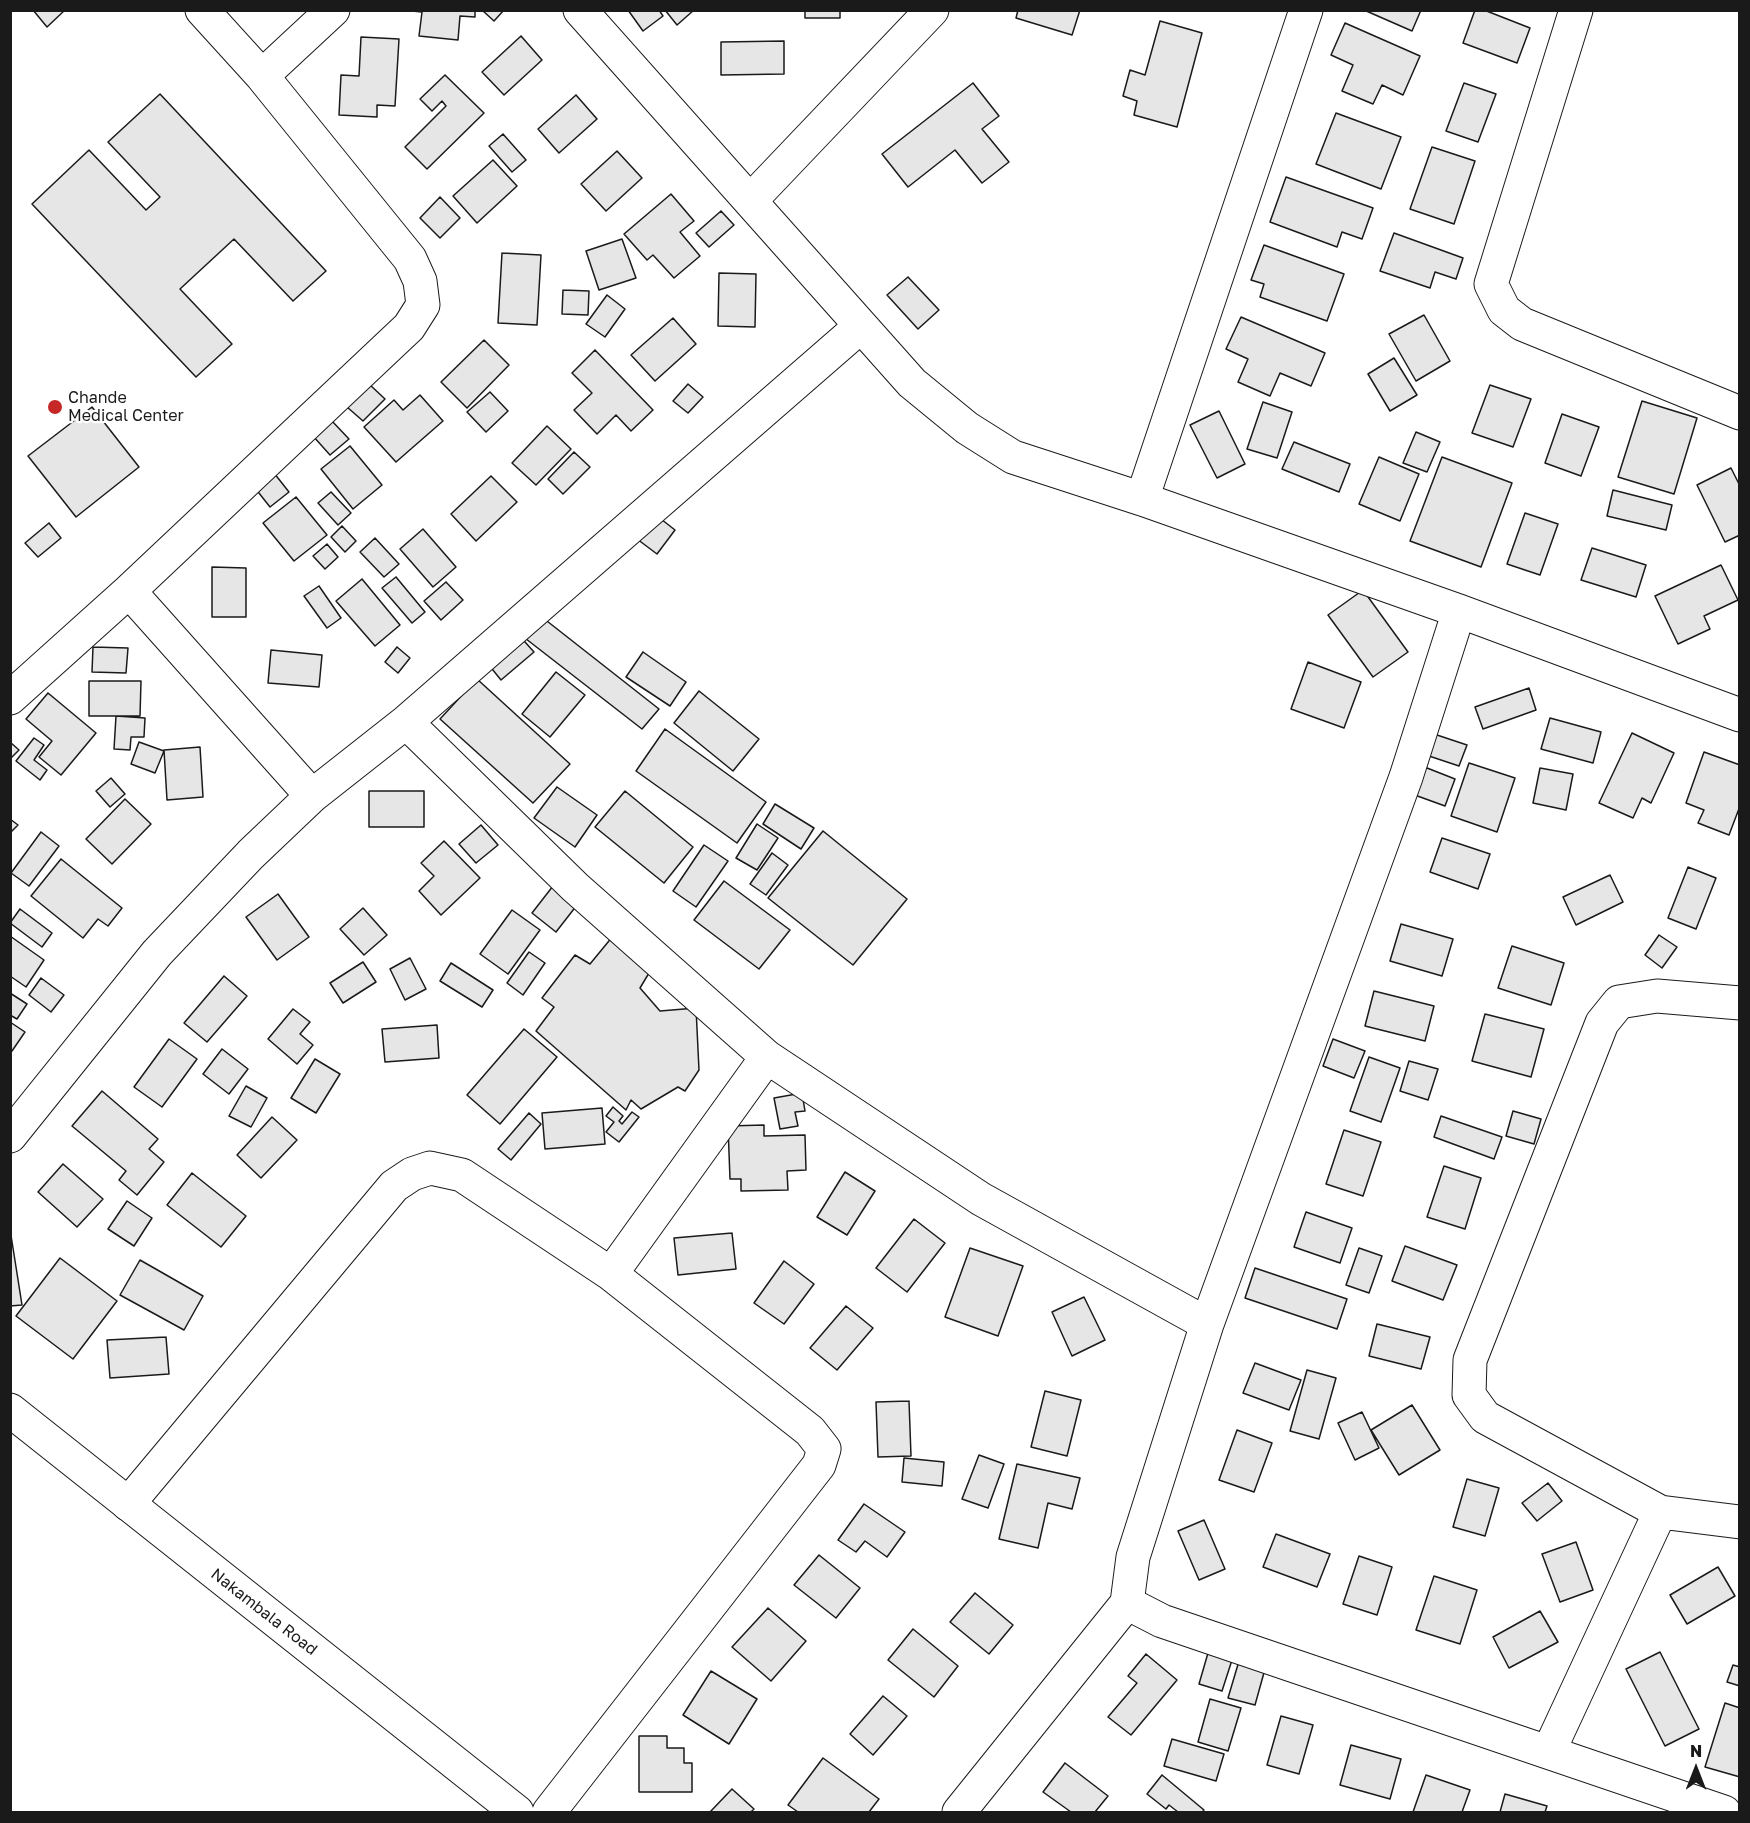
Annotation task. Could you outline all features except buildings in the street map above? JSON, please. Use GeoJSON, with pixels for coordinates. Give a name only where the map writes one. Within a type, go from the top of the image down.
{"type":"FeatureCollection","features":[{"type":"Feature","properties":{"kind":"street"},"geometry":{"type":"LineString","coordinates":[[10,698],[129,591],[409,327],[423,304],[420,281],[410,259],[262,76],[202,10]]}},
{"type":"Feature","properties":{"kind":"street"},"geometry":{"type":"LineString","coordinates":[[262,76],[333,10]]}},
{"type":"Feature","properties":{"kind":"street"},"geometry":{"type":"LineString","coordinates":[[580,10],[912,383],[967,428],[1013,457],[1142,499],[1459,611],[1740,715]]}},
{"type":"Feature","properties":{"kind":"street"},"geometry":{"type":"LineString","coordinates":[[751,200],[932,10]]}},
{"type":"Feature","properties":{"kind":"street"},"geometry":{"type":"LineString","coordinates":[[1576,10],[1491,285],[1504,310],[1522,324],[1740,414]]}},
{"type":"Feature","properties":{"kind":"street"},"geometry":{"type":"LineString","coordinates":[[1142,499],[1299,13]]}},
{"type":"Feature","properties":{"kind":"street"},"geometry":{"type":"LineString","coordinates":[[10,1136],[157,953],[251,854],[312,796],[406,722],[861,326]]}},
{"type":"Feature","properties":{"kind":"street"},"geometry":{"type":"LineString","coordinates":[[129,591],[312,796]]}},
{"type":"Feature","properties":{"kind":"street"},"geometry":{"type":"LineString","coordinates":[[959,1812],[1127,1603],[1133,1557],[1208,1324],[1406,777],[1459,611]]}},
{"type":"Feature","properties":{"kind":"street"},"geometry":{"type":"LineString","coordinates":[[406,722],[575,887],[767,1057],[981,1199],[1208,1324]]}},
{"type":"Feature","properties":{"kind":"street"},"geometry":{"type":"LineString","coordinates":[[1740,1003],[1657,996],[1619,1002],[1602,1023],[1470,1360],[1469,1395],[1485,1417],[1660,1512],[1740,1522]]}},
{"type":"Feature","properties":{"kind":"street"},"geometry":{"type":"LineString","coordinates":[[611,1274],[767,1057]]}},
{"type":"Feature","properties":{"kind":"street"},"geometry":{"type":"LineString","coordinates":[[128,1504],[394,1186],[412,1174],[430,1168],[462,1175],[611,1274],[810,1431],[824,1449],[819,1465],[549,1812]]}},
{"type":"Feature","properties":{"kind":"street","name":"Nakambala Road"},"geometry":{"type":"LineString","coordinates":[[10,1410],[517,1812]]}},
{"type":"Feature","properties":{"kind":"street"},"geometry":{"type":"LineString","coordinates":[[1549,1751],[1660,1512]]}},
{"type":"Feature","properties":{"kind":"street"},"geometry":{"type":"LineString","coordinates":[[1127,1603],[1162,1621],[1724,1812]]}},
{"type":"Feature","properties":{"kind":"place","name":"Chande Medical Center"},"geometry":{"type":"Point","coordinates":[55,407]}}]}
